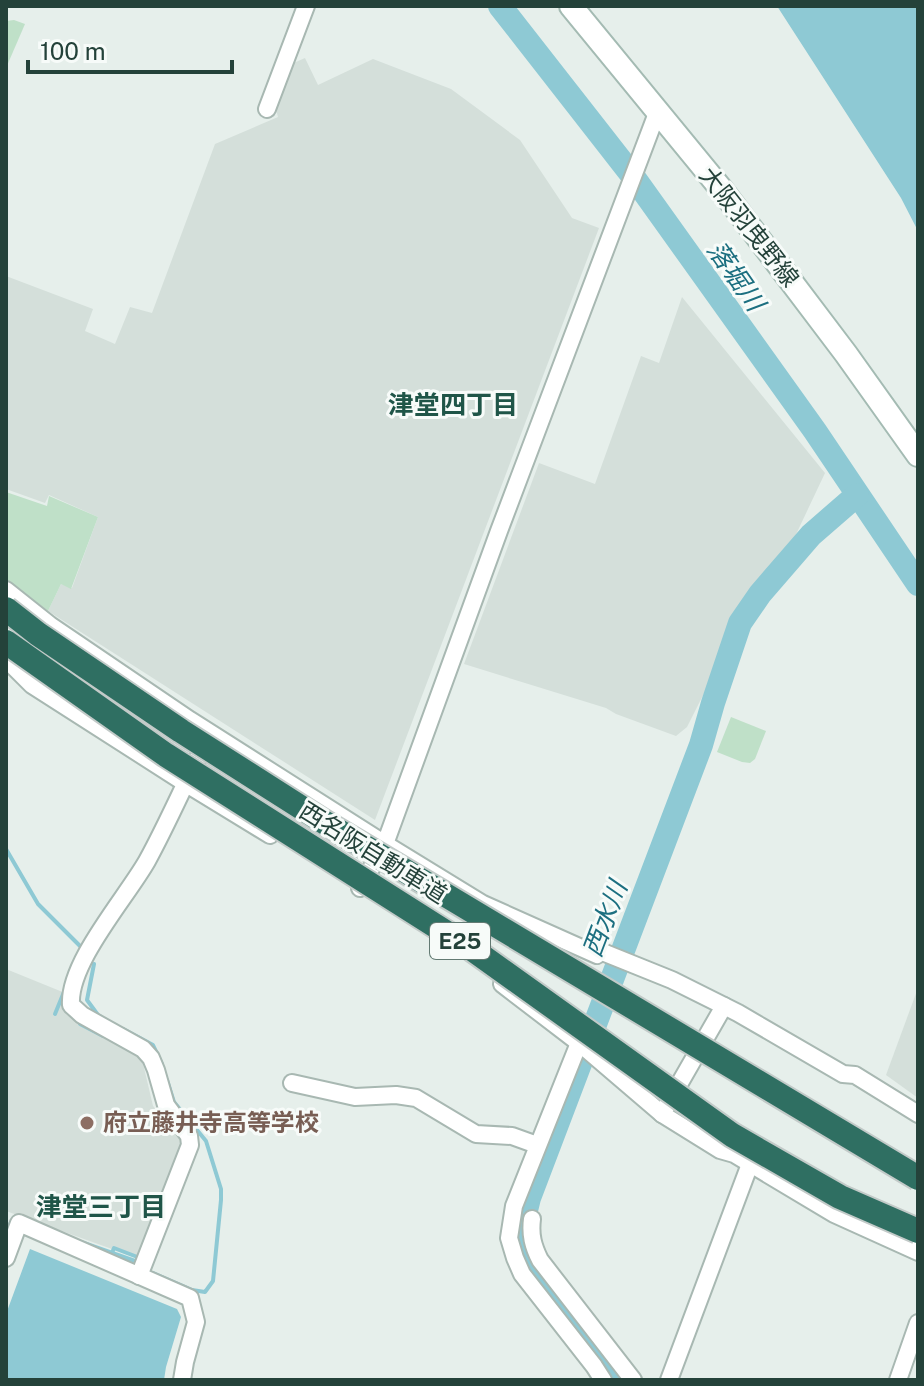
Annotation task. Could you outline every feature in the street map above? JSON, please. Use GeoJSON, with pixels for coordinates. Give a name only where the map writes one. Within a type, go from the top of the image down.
{"type":"FeatureCollection","features":[{"type":"Feature","properties":{"kind":"highway","name":"西名阪自動車道"},"geometry":{"type":"LineString","coordinates":[[6,609],[181,731],[327,824],[918,1178]]}},
{"type":"Feature","properties":{"kind":"highway","name":"西名阪自動車道"},"geometry":{"type":"LineString","coordinates":[[6,642],[166,755],[472,949],[732,1135],[840,1197],[918,1231]]}},
{"type":"Feature","properties":{"kind":"main road","name":"大阪羽曳野線"},"geometry":{"type":"LineString","coordinates":[[571,6],[722,190],[918,455]]}},
{"type":"Feature","properties":{"kind":"street"},"geometry":{"type":"LineString","coordinates":[[267,109],[306,6]]}},
{"type":"Feature","properties":{"kind":"street"},"geometry":{"type":"LineString","coordinates":[[360,890],[385,844],[657,113]]}},
{"type":"Feature","properties":{"kind":"street"},"geometry":{"type":"LineString","coordinates":[[6,590],[50,625],[211,733],[483,904],[597,955],[600,951],[672,980],[790,1042],[843,1074],[855,1075],[918,1114]]}},
{"type":"Feature","properties":{"kind":"street"},"geometry":{"type":"LineString","coordinates":[[6,659],[32,685],[457,950],[579,1043],[662,1114],[834,1214],[918,1252]]}},
{"type":"Feature","properties":{"kind":"street"},"geometry":{"type":"LineString","coordinates":[[139,1276],[190,1145],[189,1136],[166,1105],[151,1058],[143,1049],[82,1015],[71,1005],[70,995],[85,957],[147,861],[211,733]]}},
{"type":"Feature","properties":{"kind":"street"},"geometry":{"type":"LineString","coordinates":[[662,1114],[724,1006]]}},
{"type":"Feature","properties":{"kind":"street"},"geometry":{"type":"LineString","coordinates":[[579,1043],[514,1206],[509,1238],[522,1274],[603,1380]]}},
{"type":"Feature","properties":{"kind":"street"},"geometry":{"type":"LineString","coordinates":[[292,1083],[355,1097],[396,1095],[416,1098],[476,1134],[512,1136],[537,1145]]}},
{"type":"Feature","properties":{"kind":"street"},"geometry":{"type":"LineString","coordinates":[[669,1380],[750,1164]]}},
{"type":"Feature","properties":{"kind":"street"},"geometry":{"type":"LineString","coordinates":[[532,1219],[530,1233],[540,1260],[633,1380]]}},
{"type":"Feature","properties":{"kind":"street"},"geometry":{"type":"LineString","coordinates":[[6,1258],[12,1221],[190,1298],[196,1322],[182,1380]]}},
{"type":"Feature","properties":{"kind":"street"},"geometry":{"type":"LineString","coordinates":[[898,1380],[918,1323]]}},
{"type":"Feature","properties":{"kind":"shaded area"},"geometry":{"type":"Polygon","coordinates":[[[305,58],[318,85],[373,59],[451,89],[520,140],[572,218],[599,228],[375,820],[48,611],[61,584],[72,588],[98,517],[49,495],[45,503],[6,489],[6,276],[93,309],[85,331],[115,344],[130,307],[152,313],[215,144],[278,117],[275,106],[289,65],[305,58]]]}},
{"type":"Feature","properties":{"kind":"shaded area"},"geometry":{"type":"Polygon","coordinates":[[[682,297],[825,473],[791,545],[739,624],[687,727],[676,736],[606,708],[464,664],[539,463],[595,484],[641,356],[659,363],[682,297]]]}},
{"type":"Feature","properties":{"kind":"shaded area","name":"府立藤井寺高等学校"},"geometry":{"type":"Polygon","coordinates":[[[6,969],[65,993],[66,1014],[142,1059],[153,1106],[184,1140],[137,1258],[6,1211],[6,969]]]}},
{"type":"Feature","properties":{"kind":"shaded area"},"geometry":{"type":"Polygon","coordinates":[[[918,988],[918,1098],[886,1075],[918,988]]]}},
{"type":"Feature","properties":{"kind":"green space"},"geometry":{"type":"Polygon","coordinates":[[[6,21],[25,24],[6,68],[6,21]]]}},
{"type":"Feature","properties":{"kind":"green space"},"geometry":{"type":"Polygon","coordinates":[[[6,492],[47,506],[49,496],[98,517],[71,589],[61,584],[48,611],[6,580],[6,492]]]}},
{"type":"Feature","properties":{"kind":"green space"},"geometry":{"type":"Polygon","coordinates":[[[731,717],[766,731],[755,759],[750,763],[717,752],[731,717]]]}},
{"type":"Feature","properties":{"kind":"water"},"geometry":{"type":"Polygon","coordinates":[[[777,6],[918,6],[918,231],[901,198],[777,6]]]}},
{"type":"Feature","properties":{"kind":"water"},"geometry":{"type":"Polygon","coordinates":[[[30,1249],[177,1309],[181,1317],[164,1380],[6,1380],[6,1314],[30,1249]]]}},
{"type":"Feature","properties":{"kind":"waterway","name":"落堀川"},"geometry":{"type":"LineString","coordinates":[[500,6],[632,175],[815,431],[918,584]]}},
{"type":"Feature","properties":{"kind":"waterway","name":"西水川"},"geometry":{"type":"LineString","coordinates":[[615,1380],[523,1251],[521,1231],[529,1198],[701,745],[740,623],[760,594],[811,535],[857,495]]}},
{"type":"Feature","properties":{"kind":"waterway"},"geometry":{"type":"LineString","coordinates":[[6,849],[38,904],[80,946]]}},
{"type":"Feature","properties":{"kind":"waterway"},"geometry":{"type":"LineString","coordinates":[[94,964],[87,1000],[101,1017]]}},
{"type":"Feature","properties":{"kind":"waterway"},"geometry":{"type":"LineString","coordinates":[[55,1014],[66,987]]}},
{"type":"Feature","properties":{"kind":"waterway"},"geometry":{"type":"LineString","coordinates":[[80,1024],[103,1036]]}},
{"type":"Feature","properties":{"kind":"waterway"},"geometry":{"type":"LineString","coordinates":[[123,1029],[153,1045],[162,1064]]}},
{"type":"Feature","properties":{"kind":"waterway"},"geometry":{"type":"LineString","coordinates":[[153,1273],[192,1290],[205,1292],[213,1281],[221,1200],[221,1189],[206,1141],[174,1102],[167,1080]]}},
{"type":"Feature","properties":{"kind":"waterway"},"geometry":{"type":"LineString","coordinates":[[81,1242],[135,1261]]}},
{"type":"Feature","properties":{"kind":"waterway"},"geometry":{"type":"LineString","coordinates":[[112,1253],[114,1248],[140,1258]]}},
{"type":"Feature","properties":{"kind":"place","name":"府立藤井寺高等学校"},"geometry":{"type":"Point","coordinates":[87,1123]}},
{"type":"Feature","properties":{"kind":"district","name":"津堂四丁目"},"geometry":{"type":"Point","coordinates":[453,405]}},
{"type":"Feature","properties":{"kind":"district","name":"津堂三丁目"},"geometry":{"type":"Point","coordinates":[101,1207]}}]}
